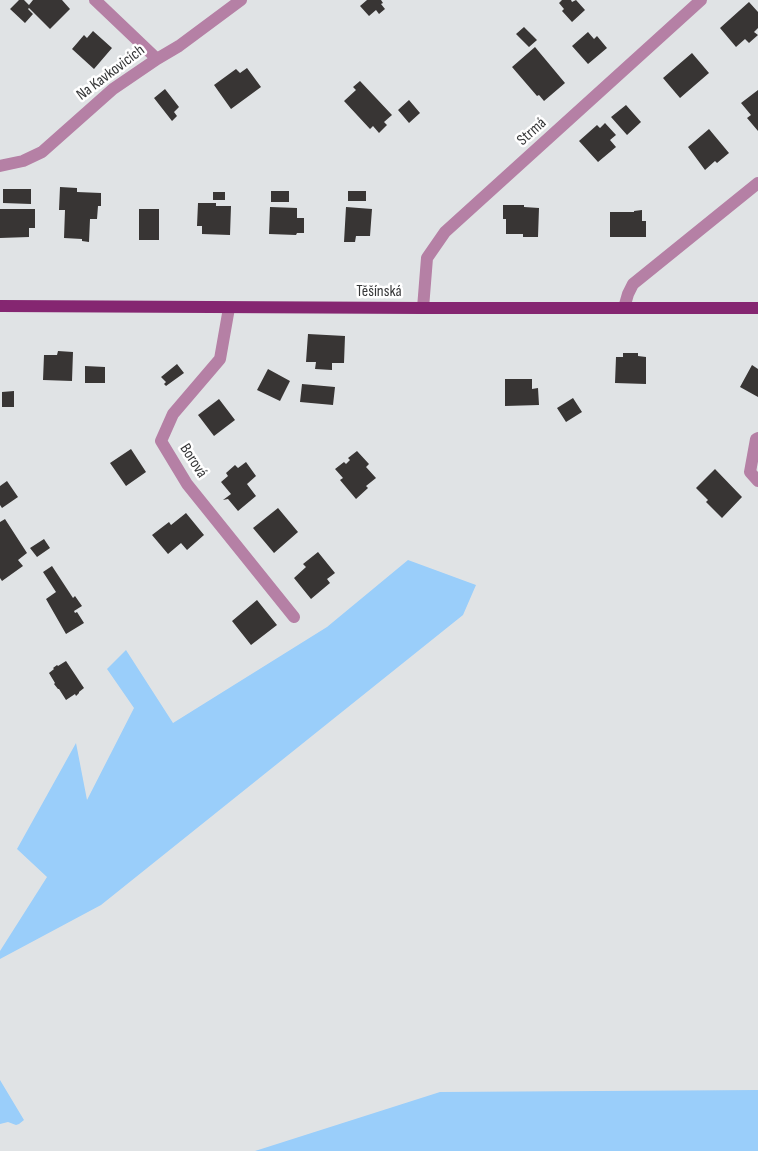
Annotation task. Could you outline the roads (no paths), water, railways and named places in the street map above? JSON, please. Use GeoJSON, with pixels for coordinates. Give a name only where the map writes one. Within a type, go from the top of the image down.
{"type":"FeatureCollection","features":[{"type":"Feature","properties":{"kind":"main road","name":"Těšínská"},"geometry":{"type":"LineString","coordinates":[[0,306],[758,308]]}},
{"type":"Feature","properties":{"kind":"street"},"geometry":{"type":"LineString","coordinates":[[95,0],[157,59]]}},
{"type":"Feature","properties":{"kind":"street","name":"Na Kavkovicích"},"geometry":{"type":"LineString","coordinates":[[0,166],[23,161],[42,152],[113,89],[179,46],[241,0]]}},
{"type":"Feature","properties":{"kind":"street","name":"Strmá"},"geometry":{"type":"LineString","coordinates":[[423,308],[427,258],[445,232],[701,0]]}},
{"type":"Feature","properties":{"kind":"street"},"geometry":{"type":"LineString","coordinates":[[624,308],[633,284],[758,184]]}},
{"type":"Feature","properties":{"kind":"street","name":"Borová"},"geometry":{"type":"LineString","coordinates":[[229,308],[220,359],[173,414],[161,441],[188,484],[294,617]]}},
{"type":"Feature","properties":{"kind":"street"},"geometry":{"type":"LineString","coordinates":[[758,438],[756,439],[750,472],[758,481]]}}]}
